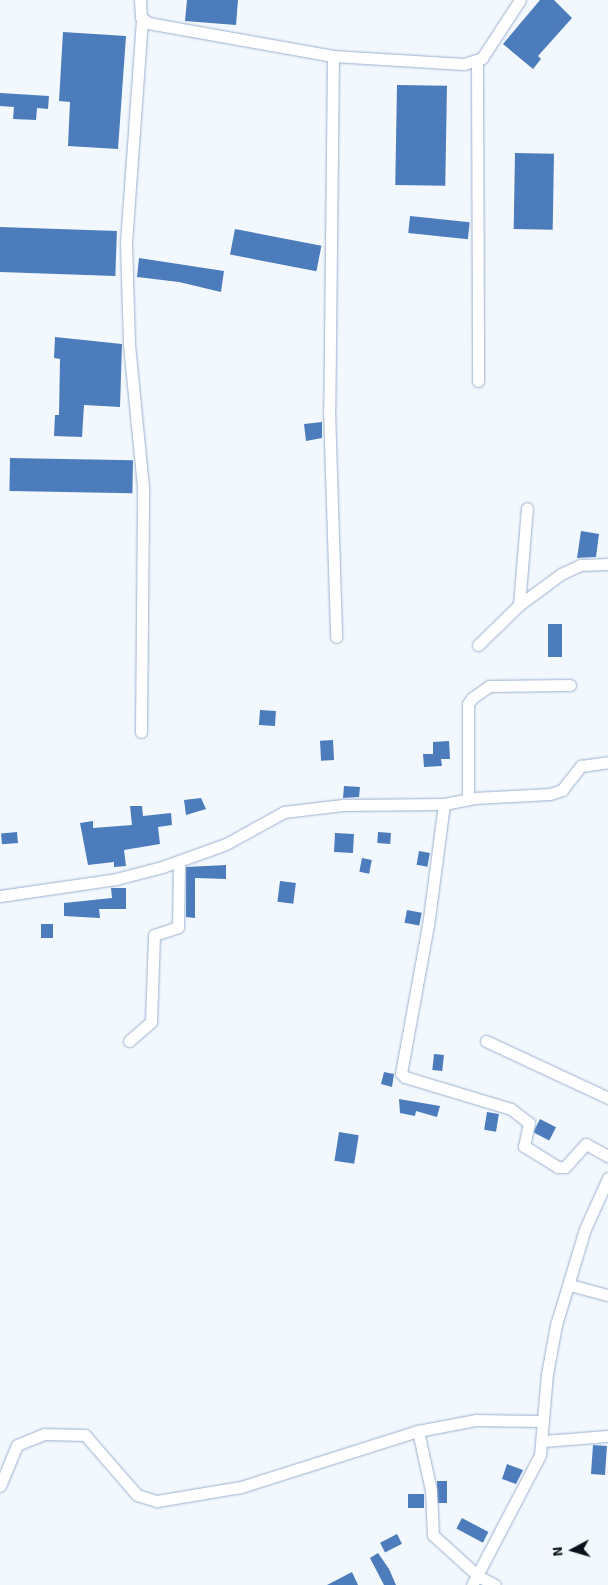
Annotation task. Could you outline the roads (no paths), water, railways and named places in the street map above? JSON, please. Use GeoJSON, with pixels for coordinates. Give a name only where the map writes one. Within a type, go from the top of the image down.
{"type":"FeatureCollection","features":[{"type":"Feature","properties":{"kind":"street"},"geometry":{"type":"LineString","coordinates":[[140,0],[142,19],[126,243],[129,344],[142,488],[141,732]]}},
{"type":"Feature","properties":{"kind":"street"},"geometry":{"type":"LineString","coordinates":[[478,381],[477,61],[520,0]]}},
{"type":"Feature","properties":{"kind":"street"},"geometry":{"type":"LineString","coordinates":[[142,19],[333,56],[464,64],[477,61]]}},
{"type":"Feature","properties":{"kind":"street"},"geometry":{"type":"LineString","coordinates":[[333,56],[329,408],[336,637]]}},
{"type":"Feature","properties":{"kind":"street"},"geometry":{"type":"LineString","coordinates":[[519,605],[527,508]]}},
{"type":"Feature","properties":{"kind":"street"},"geometry":{"type":"LineString","coordinates":[[478,645],[519,605],[573,567],[608,564]]}},
{"type":"Feature","properties":{"kind":"street"},"geometry":{"type":"LineString","coordinates":[[468,799],[468,704],[472,698],[484,687],[493,685],[570,685]]}},
{"type":"Feature","properties":{"kind":"street"},"geometry":{"type":"LineString","coordinates":[[0,896],[116,879],[179,861],[226,844],[275,815],[298,809],[343,805],[444,804],[468,799],[550,794],[562,790],[581,766],[608,762]]}},
{"type":"Feature","properties":{"kind":"street"},"geometry":{"type":"LineString","coordinates":[[444,804],[428,925],[401,1073],[405,1077],[511,1109],[529,1123],[523,1144],[525,1148],[558,1167],[565,1167],[586,1144],[608,1156]]}},
{"type":"Feature","properties":{"kind":"street"},"geometry":{"type":"LineString","coordinates":[[129,1041],[152,1022],[154,935],[178,927],[179,861]]}},
{"type":"Feature","properties":{"kind":"street"},"geometry":{"type":"LineString","coordinates":[[486,1041],[608,1098]]}},
{"type":"Feature","properties":{"kind":"street"},"geometry":{"type":"LineString","coordinates":[[475,1581],[540,1455],[543,1441],[542,1421],[556,1325],[570,1285],[585,1229],[608,1178]]}},
{"type":"Feature","properties":{"kind":"street"},"geometry":{"type":"LineString","coordinates":[[570,1285],[608,1295]]}},
{"type":"Feature","properties":{"kind":"street"},"geometry":{"type":"LineString","coordinates":[[0,1486],[17,1445],[44,1434],[85,1435],[134,1492],[157,1501],[241,1487],[418,1431],[475,1420],[542,1421]]}},
{"type":"Feature","properties":{"kind":"street"},"geometry":{"type":"LineString","coordinates":[[418,1431],[431,1490],[432,1532],[475,1581],[495,1585]]}},
{"type":"Feature","properties":{"kind":"street"},"geometry":{"type":"LineString","coordinates":[[543,1441],[608,1436]]}}]}
